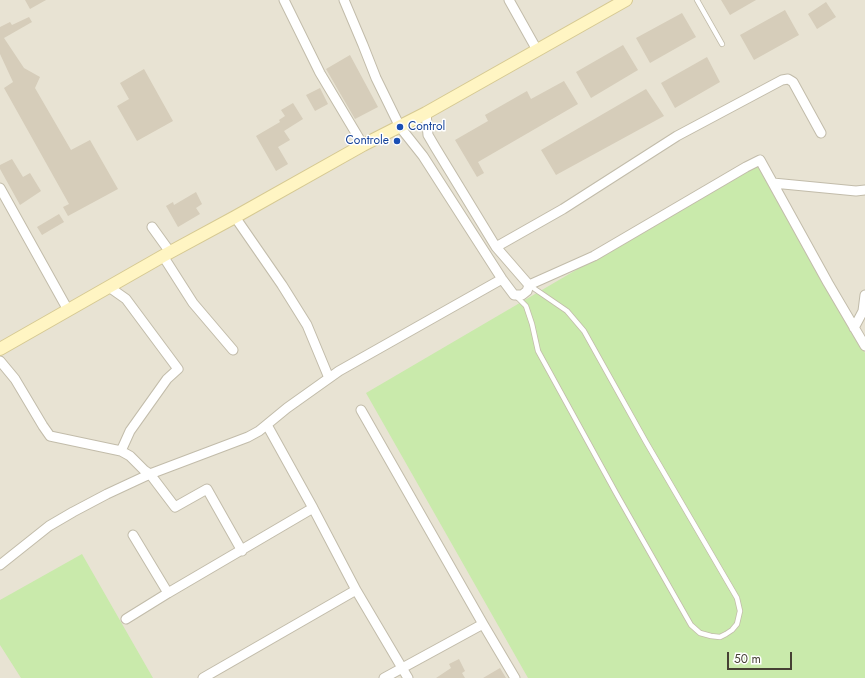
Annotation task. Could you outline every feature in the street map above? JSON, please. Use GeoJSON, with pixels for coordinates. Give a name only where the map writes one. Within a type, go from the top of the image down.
{"type":"FeatureCollection","features":[{"type":"Feature","properties":{"kind":"main road"},"geometry":{"type":"LineString","coordinates":[[0,349],[166,254],[363,145],[426,113],[626,0]]}},
{"type":"Feature","properties":{"kind":"street"},"geometry":{"type":"LineString","coordinates":[[284,0],[320,73],[363,145]]}},
{"type":"Feature","properties":{"kind":"street"},"geometry":{"type":"LineString","coordinates":[[344,0],[376,78],[400,127],[424,156],[502,279],[514,295],[522,295],[527,291],[529,285],[594,256],[760,160],[828,283],[865,346]]}},
{"type":"Feature","properties":{"kind":"street"},"geometry":{"type":"LineString","coordinates":[[508,0],[537,50]]}},
{"type":"Feature","properties":{"kind":"street"},"geometry":{"type":"LineString","coordinates":[[496,247],[563,209],[677,136],[782,80],[788,79],[793,82],[821,134]]}},
{"type":"Feature","properties":{"kind":"street"},"geometry":{"type":"LineString","coordinates":[[426,113],[428,135],[435,147],[496,247],[529,285]]}},
{"type":"Feature","properties":{"kind":"street"},"geometry":{"type":"LineString","coordinates":[[424,156],[424,150],[429,147],[435,147]]}},
{"type":"Feature","properties":{"kind":"street"},"geometry":{"type":"LineString","coordinates":[[773,183],[856,191],[865,190]]}},
{"type":"Feature","properties":{"kind":"street"},"geometry":{"type":"LineString","coordinates":[[0,188],[68,310]]}},
{"type":"Feature","properties":{"kind":"street"},"geometry":{"type":"LineString","coordinates":[[235,217],[282,285],[307,325],[329,378]]}},
{"type":"Feature","properties":{"kind":"street"},"geometry":{"type":"LineString","coordinates":[[152,227],[193,303],[233,350]]}},
{"type":"Feature","properties":{"kind":"street"},"geometry":{"type":"LineString","coordinates":[[0,565],[49,526],[107,494],[150,474],[248,437],[259,431],[287,408],[345,367],[502,279]]}},
{"type":"Feature","properties":{"kind":"street"},"geometry":{"type":"LineString","coordinates":[[110,287],[126,299],[178,369],[167,379],[130,431],[121,452]]}},
{"type":"Feature","properties":{"kind":"street"},"geometry":{"type":"LineString","coordinates":[[854,328],[863,311],[865,295]]}},
{"type":"Feature","properties":{"kind":"street"},"geometry":{"type":"LineString","coordinates":[[0,361],[15,379],[50,436],[121,452],[130,456],[150,474],[175,507],[207,489],[242,550]]}},
{"type":"Feature","properties":{"kind":"street"},"geometry":{"type":"LineString","coordinates":[[361,410],[515,678]]}},
{"type":"Feature","properties":{"kind":"street"},"geometry":{"type":"LineString","coordinates":[[267,425],[356,590],[408,678]]}},
{"type":"Feature","properties":{"kind":"street"},"geometry":{"type":"LineString","coordinates":[[126,619],[313,508]]}},
{"type":"Feature","properties":{"kind":"street"},"geometry":{"type":"LineString","coordinates":[[133,535],[168,593]]}},
{"type":"Feature","properties":{"kind":"street"},"geometry":{"type":"LineString","coordinates":[[203,678],[356,590]]}},
{"type":"Feature","properties":{"kind":"street"},"geometry":{"type":"LineString","coordinates":[[384,678],[483,624]]}},
{"type":"Feature","properties":{"kind":"lane"},"geometry":{"type":"LineString","coordinates":[[697,0],[722,44]]}},
{"type":"Feature","properties":{"kind":"lane"},"geometry":{"type":"LineString","coordinates":[[514,295],[526,306],[538,351],[620,500],[691,624],[700,633],[711,636],[726,634],[737,624],[740,611],[737,598],[646,442],[584,331],[567,311],[529,285]]}},
{"type":"Feature","properties":{"kind":"shaded area"},"geometry":{"type":"Polygon","coordinates":[[[0,0],[865,0],[865,678],[0,678],[0,0]]]}},
{"type":"Feature","properties":{"kind":"green space"},"geometry":{"type":"Polygon","coordinates":[[[757,164],[865,353],[865,678],[528,678],[366,393],[757,164]]]}},
{"type":"Feature","properties":{"kind":"green space"},"geometry":{"type":"Polygon","coordinates":[[[82,554],[153,678],[21,678],[0,645],[0,600],[82,554]]]}},
{"type":"Feature","properties":{"kind":"building"},"geometry":{"type":"Polygon","coordinates":[[[25,0],[46,0],[30,9],[25,0]]]}},
{"type":"Feature","properties":{"kind":"building"},"geometry":{"type":"Polygon","coordinates":[[[721,0],[756,0],[730,15],[721,0]]]}},
{"type":"Feature","properties":{"kind":"building"},"geometry":{"type":"Polygon","coordinates":[[[826,2],[836,17],[817,29],[808,14],[826,2]]]}},
{"type":"Feature","properties":{"kind":"building"},"geometry":{"type":"Polygon","coordinates":[[[785,10],[799,35],[754,60],[740,35],[785,10]]]}},
{"type":"Feature","properties":{"kind":"building"},"geometry":{"type":"Polygon","coordinates":[[[682,13],[696,37],[650,63],[636,38],[682,13]]]}},
{"type":"Feature","properties":{"kind":"building"},"geometry":{"type":"Polygon","coordinates":[[[29,17],[32,22],[4,38],[24,68],[40,77],[35,88],[71,150],[90,140],[118,189],[68,216],[63,207],[69,204],[4,88],[13,82],[0,54],[0,27],[10,22],[12,25],[29,17]]]}},
{"type":"Feature","properties":{"kind":"building"},"geometry":{"type":"Polygon","coordinates":[[[623,45],[638,70],[591,98],[576,72],[623,45]]]}},
{"type":"Feature","properties":{"kind":"building"},"geometry":{"type":"Polygon","coordinates":[[[350,55],[378,107],[355,119],[326,69],[350,55]]]}},
{"type":"Feature","properties":{"kind":"building"},"geometry":{"type":"Polygon","coordinates":[[[707,57],[720,82],[675,108],[661,83],[707,57]]]}},
{"type":"Feature","properties":{"kind":"building"},"geometry":{"type":"Polygon","coordinates":[[[144,69],[173,121],[137,141],[117,106],[129,99],[120,83],[144,69]]]}},
{"type":"Feature","properties":{"kind":"building"},"geometry":{"type":"Polygon","coordinates":[[[564,81],[578,104],[478,162],[484,173],[477,177],[455,140],[488,121],[485,115],[527,91],[531,99],[564,81]]]}},
{"type":"Feature","properties":{"kind":"building"},"geometry":{"type":"Polygon","coordinates":[[[320,88],[328,104],[315,111],[306,95],[320,88]]]}},
{"type":"Feature","properties":{"kind":"building"},"geometry":{"type":"Polygon","coordinates":[[[646,89],[664,116],[556,175],[541,150],[646,89]]]}},
{"type":"Feature","properties":{"kind":"building"},"geometry":{"type":"Polygon","coordinates":[[[293,103],[303,119],[284,131],[290,140],[278,147],[288,164],[276,171],[256,136],[280,122],[279,120],[285,116],[281,110],[293,103]]]}},
{"type":"Feature","properties":{"kind":"building"},"geometry":{"type":"Polygon","coordinates":[[[12,159],[23,177],[30,173],[41,191],[20,205],[0,169],[0,165],[12,159]]]}},
{"type":"Feature","properties":{"kind":"building"},"geometry":{"type":"Polygon","coordinates":[[[196,192],[202,204],[196,208],[200,214],[178,227],[166,206],[173,202],[174,205],[196,192]]]}},
{"type":"Feature","properties":{"kind":"building"},"geometry":{"type":"Polygon","coordinates":[[[59,214],[64,222],[42,235],[37,227],[59,214]]]}},
{"type":"Feature","properties":{"kind":"building"},"geometry":{"type":"Polygon","coordinates":[[[459,659],[465,671],[462,673],[465,678],[436,678],[451,668],[449,664],[459,659]]]}},
{"type":"Feature","properties":{"kind":"building"},"geometry":{"type":"Polygon","coordinates":[[[500,668],[506,678],[483,678],[500,668]]]}},
{"type":"Feature","properties":{"kind":"place","name":"Control"},"geometry":{"type":"Point","coordinates":[400,127]}},
{"type":"Feature","properties":{"kind":"place","name":"Controle"},"geometry":{"type":"Point","coordinates":[397,141]}}]}
